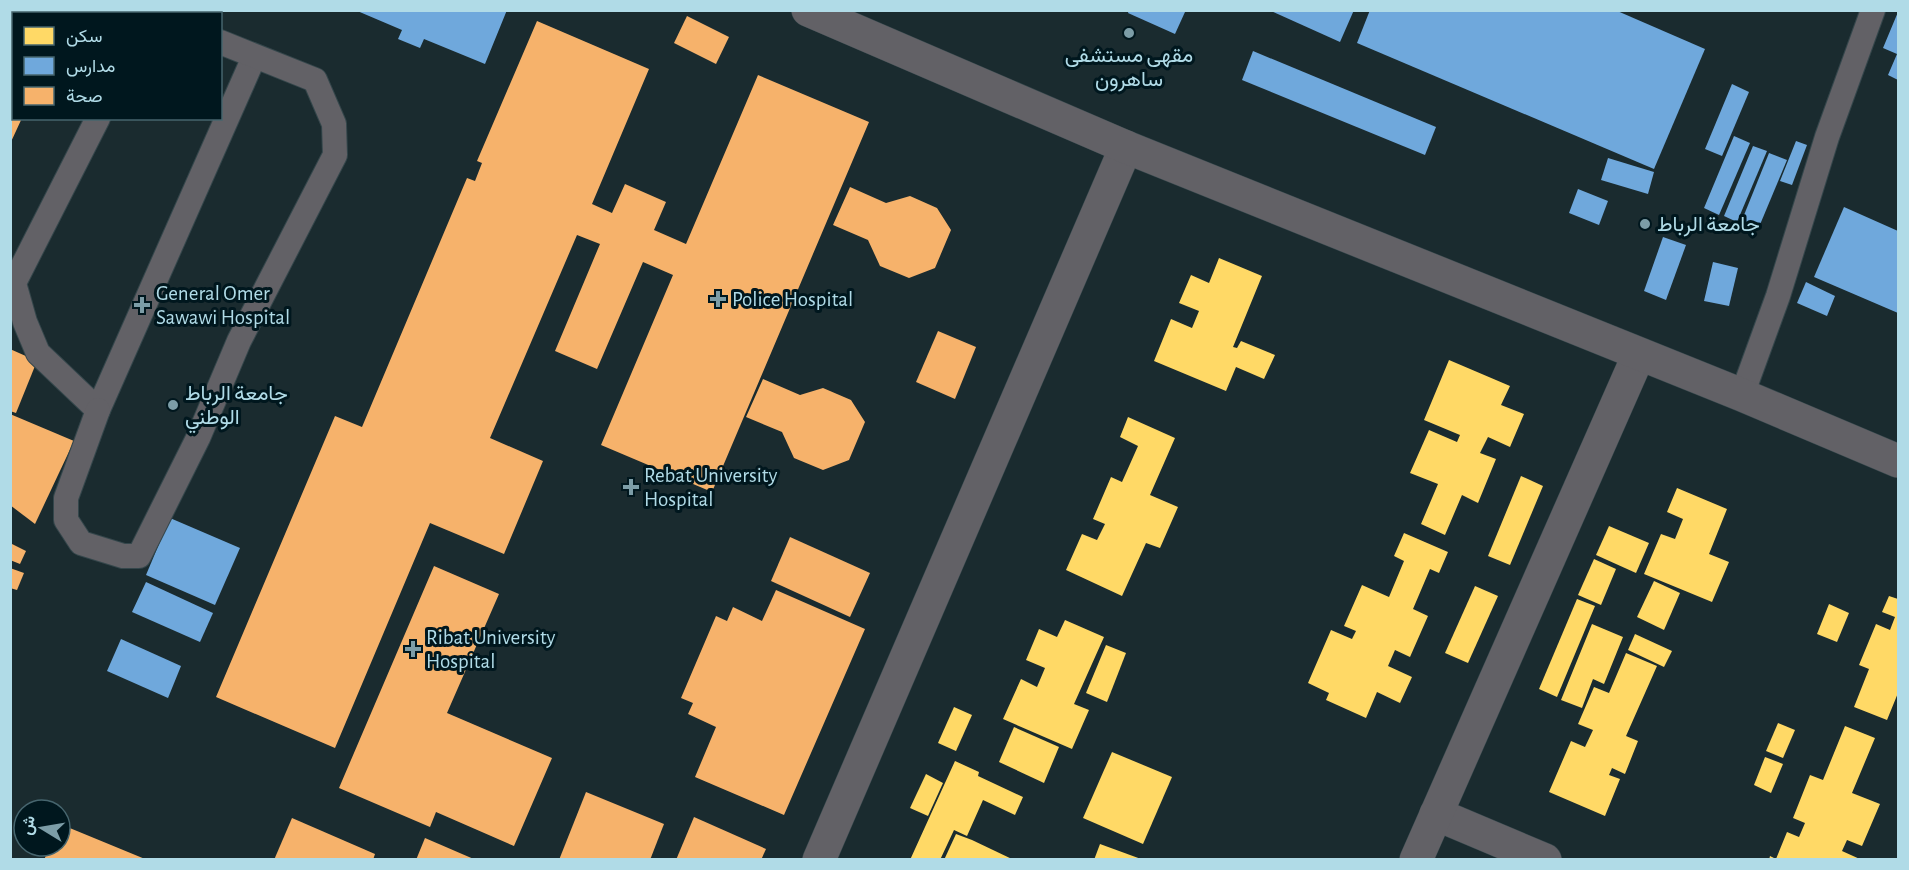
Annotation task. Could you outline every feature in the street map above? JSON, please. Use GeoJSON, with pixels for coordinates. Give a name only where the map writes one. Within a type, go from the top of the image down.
{"type":"FeatureCollection","features":[{"type":"Feature","properties":{"kind":"street"},"geometry":{"type":"LineString","coordinates":[[814,12],[1126,147],[1742,395],[1899,462]]}},
{"type":"Feature","properties":{"kind":"street"},"geometry":{"type":"LineString","coordinates":[[819,860],[1126,147]]}},
{"type":"Feature","properties":{"kind":"street"},"geometry":{"type":"LineString","coordinates":[[1416,860],[1639,354]]}},
{"type":"Feature","properties":{"kind":"street"},"geometry":{"type":"LineString","coordinates":[[1436,814],[1545,860]]}},
{"type":"Feature","properties":{"kind":"lane"},"geometry":{"type":"LineString","coordinates":[[1742,395],[1778,296],[1827,138],[1873,10]]}},
{"type":"Feature","properties":{"kind":"lane"},"geometry":{"type":"LineString","coordinates":[[222,43],[315,80],[334,124],[335,155],[239,341],[198,438],[139,556],[123,556],[81,543],[66,520],[66,498],[98,410],[254,57]]}},
{"type":"Feature","properties":{"kind":"lane"},"geometry":{"type":"LineString","coordinates":[[97,120],[14,283],[25,322],[38,353],[98,410]]}},
{"type":"Feature","properties":{"kind":"building: سكن"},"geometry":{"type":"Polygon","coordinates":[[[1219,258],[1262,276],[1233,347],[1237,348],[1241,341],[1275,355],[1264,379],[1236,367],[1226,391],[1154,361],[1171,319],[1192,328],[1199,311],[1179,303],[1191,275],[1209,283],[1219,258]]]}},
{"type":"Feature","properties":{"kind":"building: سكن"},"geometry":{"type":"Polygon","coordinates":[[[1449,360],[1510,386],[1501,405],[1524,414],[1510,447],[1488,437],[1480,453],[1496,459],[1478,503],[1462,495],[1445,535],[1421,524],[1438,484],[1410,473],[1429,430],[1457,442],[1460,435],[1424,420],[1449,360]]]}},
{"type":"Feature","properties":{"kind":"building: سكن"},"geometry":{"type":"Polygon","coordinates":[[[1128,417],[1175,438],[1150,495],[1178,507],[1160,548],[1146,543],[1122,596],[1066,570],[1082,534],[1097,540],[1105,524],[1093,519],[1111,477],[1122,482],[1138,446],[1120,437],[1128,417]]]}},
{"type":"Feature","properties":{"kind":"building: سكن"},"geometry":{"type":"Polygon","coordinates":[[[1521,476],[1543,486],[1510,565],[1488,556],[1521,476]]]}},
{"type":"Feature","properties":{"kind":"building: سكن"},"geometry":{"type":"Polygon","coordinates":[[[1677,488],[1727,509],[1709,554],[1729,562],[1712,602],[1644,574],[1661,534],[1675,539],[1683,519],[1667,512],[1677,488]]]}},
{"type":"Feature","properties":{"kind":"building: سكن"},"geometry":{"type":"Polygon","coordinates":[[[1609,526],[1649,543],[1636,573],[1596,555],[1609,526]]]}},
{"type":"Feature","properties":{"kind":"building: سكن"},"geometry":{"type":"Polygon","coordinates":[[[1404,533],[1448,552],[1439,573],[1430,569],[1413,609],[1428,616],[1410,657],[1395,650],[1388,666],[1412,677],[1400,703],[1377,692],[1366,718],[1326,700],[1329,693],[1308,683],[1331,630],[1352,639],[1356,631],[1344,626],[1362,585],[1389,597],[1404,561],[1394,556],[1404,533]]]}},
{"type":"Feature","properties":{"kind":"building: سكن"},"geometry":{"type":"Polygon","coordinates":[[[1594,559],[1616,569],[1601,605],[1578,595],[1594,559]]]}},
{"type":"Feature","properties":{"kind":"building: سكن"},"geometry":{"type":"Polygon","coordinates":[[[1654,581],[1680,593],[1664,630],[1637,617],[1654,581]]]}},
{"type":"Feature","properties":{"kind":"building: سكن"},"geometry":{"type":"Polygon","coordinates":[[[1475,586],[1498,596],[1468,663],[1445,653],[1475,586]]]}},
{"type":"Feature","properties":{"kind":"building: سكن"},"geometry":{"type":"Polygon","coordinates":[[[1889,596],[1898,599],[1898,693],[1887,720],[1854,707],[1869,669],[1859,665],[1876,624],[1890,630],[1895,617],[1882,612],[1889,596]]]}},
{"type":"Feature","properties":{"kind":"building: سكن"},"geometry":{"type":"Polygon","coordinates":[[[1577,599],[1595,606],[1557,697],[1539,689],[1577,599]]]}},
{"type":"Feature","properties":{"kind":"building: سكن"},"geometry":{"type":"Polygon","coordinates":[[[1829,604],[1849,613],[1837,642],[1817,634],[1829,604]]]}},
{"type":"Feature","properties":{"kind":"building: سكن"},"geometry":{"type":"Polygon","coordinates":[[[1065,620],[1104,637],[1074,704],[1089,710],[1072,749],[1003,719],[1021,679],[1037,687],[1045,668],[1026,660],[1039,629],[1057,637],[1065,620]]]}},
{"type":"Feature","properties":{"kind":"building: سكن"},"geometry":{"type":"Polygon","coordinates":[[[1592,624],[1623,637],[1604,684],[1593,679],[1582,708],[1561,700],[1592,624]]]}},
{"type":"Feature","properties":{"kind":"building: سكن"},"geometry":{"type":"Polygon","coordinates":[[[1635,634],[1672,651],[1664,667],[1628,650],[1635,634]]]}},
{"type":"Feature","properties":{"kind":"building: سكن"},"geometry":{"type":"Polygon","coordinates":[[[1106,645],[1126,653],[1107,702],[1086,693],[1106,645]]]}},
{"type":"Feature","properties":{"kind":"building: سكن"},"geometry":{"type":"Polygon","coordinates":[[[1626,653],[1657,666],[1626,736],[1638,741],[1625,774],[1612,768],[1609,775],[1620,779],[1605,816],[1549,792],[1571,741],[1585,747],[1593,730],[1578,724],[1594,687],[1609,693],[1626,653]]]}},
{"type":"Feature","properties":{"kind":"building: سكن"},"geometry":{"type":"Polygon","coordinates":[[[954,707],[972,715],[956,751],[938,743],[954,707]]]}},
{"type":"Feature","properties":{"kind":"building: سكن"},"geometry":{"type":"Polygon","coordinates":[[[1778,723],[1795,730],[1783,758],[1766,751],[1778,723]]]}},
{"type":"Feature","properties":{"kind":"building: سكن"},"geometry":{"type":"Polygon","coordinates":[[[1845,726],[1875,738],[1852,793],[1880,804],[1862,846],[1847,840],[1842,851],[1862,860],[1769,860],[1770,856],[1776,859],[1787,832],[1799,837],[1805,823],[1793,818],[1810,775],[1823,780],[1845,726]]]}},
{"type":"Feature","properties":{"kind":"building: سكن"},"geometry":{"type":"Polygon","coordinates":[[[1014,727],[1059,747],[1044,783],[999,762],[1014,727]]]}},
{"type":"Feature","properties":{"kind":"building: سكن"},"geometry":{"type":"Polygon","coordinates":[[[1112,752],[1172,777],[1143,844],[1083,818],[1112,752]]]}},
{"type":"Feature","properties":{"kind":"building: سكن"},"geometry":{"type":"Polygon","coordinates":[[[1765,757],[1783,764],[1771,793],[1754,785],[1765,757]]]}},
{"type":"Feature","properties":{"kind":"building: سكن"},"geometry":{"type":"Polygon","coordinates":[[[955,761],[979,772],[978,776],[1023,797],[1015,815],[983,800],[967,836],[954,830],[940,860],[910,860],[955,761]]]}},
{"type":"Feature","properties":{"kind":"building: سكن"},"geometry":{"type":"Polygon","coordinates":[[[926,774],[943,783],[928,816],[910,808],[926,774]]]}},
{"type":"Feature","properties":{"kind":"building: سكن"},"geometry":{"type":"Polygon","coordinates":[[[956,834],[972,840],[1014,860],[944,860],[956,834]]]}},
{"type":"Feature","properties":{"kind":"building: سكن"},"geometry":{"type":"Polygon","coordinates":[[[1100,844],[1141,859],[1141,860],[1094,860],[1100,844]]]}},
{"type":"Feature","properties":{"kind":"building: مدارس"},"geometry":{"type":"Polygon","coordinates":[[[355,10],[507,10],[485,64],[424,39],[420,48],[398,39],[402,30],[355,10]]]}},
{"type":"Feature","properties":{"kind":"building: مدارس"},"geometry":{"type":"Polygon","coordinates":[[[1129,10],[1182,10],[1185,12],[1175,34],[1128,13],[1129,10]]]}},
{"type":"Feature","properties":{"kind":"building: مدارس"},"geometry":{"type":"Polygon","coordinates":[[[1269,10],[1354,10],[1340,42],[1269,10]]]}},
{"type":"Feature","properties":{"kind":"building: مدارس"},"geometry":{"type":"Polygon","coordinates":[[[1370,10],[1615,10],[1705,49],[1654,169],[1357,43],[1370,10]]]}},
{"type":"Feature","properties":{"kind":"building: مدارس"},"geometry":{"type":"Polygon","coordinates":[[[1898,12],[1898,80],[1888,75],[1897,54],[1883,48],[1898,12]]]}},
{"type":"Feature","properties":{"kind":"building: مدارس"},"geometry":{"type":"Polygon","coordinates":[[[1253,51],[1436,127],[1425,155],[1242,80],[1253,51]]]}},
{"type":"Feature","properties":{"kind":"building: مدارس"},"geometry":{"type":"Polygon","coordinates":[[[1732,84],[1749,92],[1722,156],[1705,149],[1732,84]]]}},
{"type":"Feature","properties":{"kind":"building: مدارس"},"geometry":{"type":"Polygon","coordinates":[[[1734,136],[1750,143],[1719,215],[1704,208],[1734,136]]]}},
{"type":"Feature","properties":{"kind":"building: مدارس"},"geometry":{"type":"Polygon","coordinates":[[[1796,141],[1807,145],[1792,185],[1780,181],[1796,141]]]}},
{"type":"Feature","properties":{"kind":"building: مدارس"},"geometry":{"type":"Polygon","coordinates":[[[1753,146],[1767,151],[1737,222],[1724,216],[1753,146]]]}},
{"type":"Feature","properties":{"kind":"building: مدارس"},"geometry":{"type":"Polygon","coordinates":[[[1769,153],[1787,160],[1759,227],[1742,220],[1769,153]]]}},
{"type":"Feature","properties":{"kind":"building: مدارس"},"geometry":{"type":"Polygon","coordinates":[[[1608,158],[1654,172],[1648,194],[1601,180],[1608,158]]]}},
{"type":"Feature","properties":{"kind":"building: مدارس"},"geometry":{"type":"Polygon","coordinates":[[[1578,189],[1608,201],[1599,225],[1569,213],[1578,189]]]}},
{"type":"Feature","properties":{"kind":"building: مدارس"},"geometry":{"type":"Polygon","coordinates":[[[1844,207],[1898,231],[1898,313],[1814,277],[1844,207]]]}},
{"type":"Feature","properties":{"kind":"building: مدارس"},"geometry":{"type":"Polygon","coordinates":[[[1663,237],[1686,245],[1666,300],[1644,291],[1663,237]]]}},
{"type":"Feature","properties":{"kind":"building: مدارس"},"geometry":{"type":"Polygon","coordinates":[[[1713,262],[1738,268],[1729,306],[1704,301],[1713,262]]]}},
{"type":"Feature","properties":{"kind":"building: مدارس"},"geometry":{"type":"Polygon","coordinates":[[[1806,282],[1835,296],[1827,316],[1797,303],[1806,282]]]}},
{"type":"Feature","properties":{"kind":"building: مدارس"},"geometry":{"type":"Polygon","coordinates":[[[170,518],[240,548],[215,605],[146,575],[170,518]]]}},
{"type":"Feature","properties":{"kind":"building: مدارس"},"geometry":{"type":"Polygon","coordinates":[[[146,582],[213,613],[200,642],[132,612],[146,582]]]}},
{"type":"Feature","properties":{"kind":"building: مدارس"},"geometry":{"type":"Polygon","coordinates":[[[121,639],[181,666],[168,698],[107,671],[121,639]]]}},
{"type":"Feature","properties":{"kind":"building: صحة"},"geometry":{"type":"Polygon","coordinates":[[[687,16],[729,37],[716,64],[674,43],[687,16]]]}},
{"type":"Feature","properties":{"kind":"building: صحة"},"geometry":{"type":"Polygon","coordinates":[[[537,21],[649,69],[592,204],[612,213],[625,184],[666,202],[654,230],[686,244],[758,75],[869,122],[712,492],[601,445],[673,275],[643,262],[597,369],[555,351],[600,244],[577,235],[490,438],[543,461],[504,554],[430,523],[335,748],[216,697],[335,416],[362,427],[467,178],[475,181],[482,163],[477,161],[537,21]]]}},
{"type":"Feature","properties":{"kind":"building: صحة"},"geometry":{"type":"Polygon","coordinates":[[[10,113],[12,120],[21,120],[10,144],[10,113]]]}},
{"type":"Feature","properties":{"kind":"building: صحة"},"geometry":{"type":"Polygon","coordinates":[[[850,187],[886,203],[910,196],[937,208],[951,230],[935,268],[909,278],[880,266],[868,240],[833,225],[850,187]]]}},
{"type":"Feature","properties":{"kind":"building: صحة"},"geometry":{"type":"Polygon","coordinates":[[[938,331],[976,347],[955,399],[916,382],[938,331]]]}},
{"type":"Feature","properties":{"kind":"building: صحة"},"geometry":{"type":"Polygon","coordinates":[[[10,349],[37,361],[16,413],[10,411],[10,349]]]}},
{"type":"Feature","properties":{"kind":"building: صحة"},"geometry":{"type":"Polygon","coordinates":[[[763,379],[800,395],[823,388],[851,400],[865,422],[849,460],[823,470],[794,458],[782,432],[746,417],[763,379]]]}},
{"type":"Feature","properties":{"kind":"building: صحة"},"geometry":{"type":"Polygon","coordinates":[[[10,414],[74,441],[35,524],[10,505],[10,414]]]}},
{"type":"Feature","properties":{"kind":"building: صحة"},"geometry":{"type":"Polygon","coordinates":[[[790,537],[870,573],[850,617],[771,581],[790,537]]]}},
{"type":"Feature","properties":{"kind":"building: صحة"},"geometry":{"type":"Polygon","coordinates":[[[10,543],[26,551],[20,564],[10,560],[10,543]]]}},
{"type":"Feature","properties":{"kind":"building: صحة"},"geometry":{"type":"Polygon","coordinates":[[[434,566],[499,594],[447,713],[552,758],[514,846],[436,812],[430,827],[339,788],[434,566]]]}},
{"type":"Feature","properties":{"kind":"building: صحة"},"geometry":{"type":"Polygon","coordinates":[[[10,568],[24,573],[17,590],[10,588],[10,568]]]}},
{"type":"Feature","properties":{"kind":"building: صحة"},"geometry":{"type":"Polygon","coordinates":[[[776,590],[865,629],[784,815],[695,777],[716,727],[688,714],[693,703],[681,698],[716,616],[727,621],[733,607],[762,621],[776,590]]]}},
{"type":"Feature","properties":{"kind":"building: صحة"},"geometry":{"type":"Polygon","coordinates":[[[586,792],[664,824],[650,860],[559,860],[586,792]]]}},
{"type":"Feature","properties":{"kind":"building: صحة"},"geometry":{"type":"Polygon","coordinates":[[[694,817],[766,849],[761,860],[676,860],[694,817]]]}},
{"type":"Feature","properties":{"kind":"building: صحة"},"geometry":{"type":"Polygon","coordinates":[[[292,818],[375,854],[373,860],[274,860],[292,818]]]}},
{"type":"Feature","properties":{"kind":"building: صحة"},"geometry":{"type":"Polygon","coordinates":[[[72,829],[145,859],[145,860],[44,860],[45,858],[72,858],[72,829]]]}},
{"type":"Feature","properties":{"kind":"building: صحة"},"geometry":{"type":"Polygon","coordinates":[[[425,838],[476,860],[416,860],[425,838]]]}},
{"type":"Feature","properties":{"kind":"place","name":"مقهى مستشفى ساهرون"},"geometry":{"type":"Point","coordinates":[1129,33]}},
{"type":"Feature","properties":{"kind":"place","name":"جامعة الرباط"},"geometry":{"type":"Point","coordinates":[1645,224]}},
{"type":"Feature","properties":{"kind":"place","name":"Police Hospital"},"geometry":{"type":"Point","coordinates":[718,299]}},
{"type":"Feature","properties":{"kind":"place","name":"General Omer Sawawi Hospital"},"geometry":{"type":"Point","coordinates":[142,305]}},
{"type":"Feature","properties":{"kind":"place","name":"جامعة الرباط الوطني"},"geometry":{"type":"Point","coordinates":[173,405]}},
{"type":"Feature","properties":{"kind":"place","name":"Rebat University Hospital"},"geometry":{"type":"Point","coordinates":[631,487]}},
{"type":"Feature","properties":{"kind":"place","name":"Ribat University Hospital"},"geometry":{"type":"Point","coordinates":[413,649]}}]}
